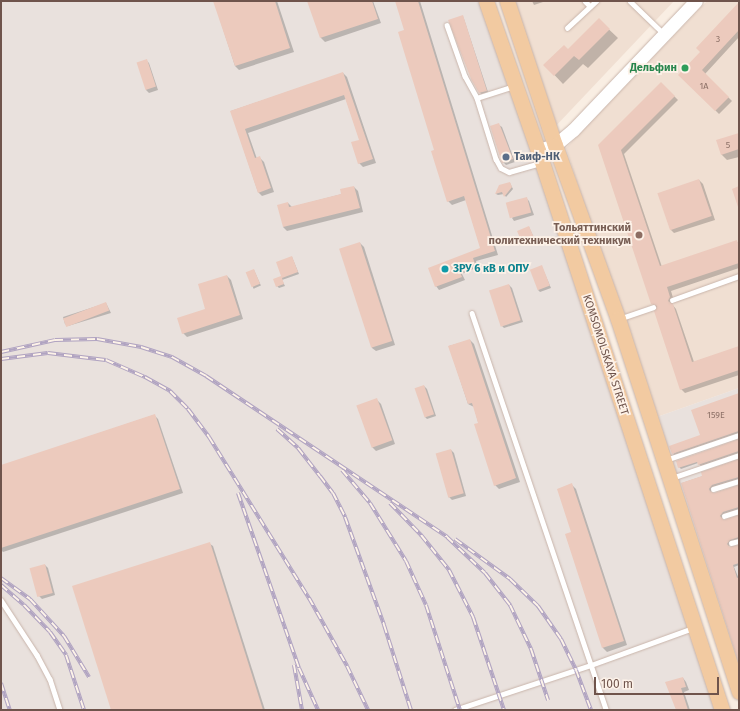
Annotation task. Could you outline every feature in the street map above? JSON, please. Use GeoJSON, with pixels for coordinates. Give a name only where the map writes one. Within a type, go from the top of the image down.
{"type":"FeatureCollection","features":[{"type":"Feature","properties":{"kind":"main road","name":"KOMSOMOLSKAYA STREET"},"geometry":{"type":"LineString","coordinates":[[486,1],[540,156],[722,710]]}},
{"type":"Feature","properties":{"kind":"main road","name":"KOMSOMOLSKAYA STREET"},"geometry":{"type":"LineString","coordinates":[[506,1],[555,145],[618,319],[739,692]]}},
{"type":"Feature","properties":{"kind":"main road"},"geometry":{"type":"LineString","coordinates":[[694,627],[716,620]]}},
{"type":"Feature","properties":{"kind":"street"},"geometry":{"type":"LineString","coordinates":[[540,156],[573,130],[696,1]]}},
{"type":"Feature","properties":{"kind":"lane"},"geometry":{"type":"LineString","coordinates":[[585,1],[590,6]]}},
{"type":"Feature","properties":{"kind":"lane"},"geometry":{"type":"LineString","coordinates":[[567,28],[596,1]]}},
{"type":"Feature","properties":{"kind":"lane"},"geometry":{"type":"LineString","coordinates":[[630,1],[664,34]]}},
{"type":"Feature","properties":{"kind":"lane"},"geometry":{"type":"LineString","coordinates":[[447,25],[465,76],[477,98],[496,159],[501,168],[509,172],[540,156]]}},
{"type":"Feature","properties":{"kind":"lane"},"geometry":{"type":"LineString","coordinates":[[477,98],[516,86]]}},
{"type":"Feature","properties":{"kind":"lane"},"geometry":{"type":"LineString","coordinates":[[672,300],[739,276]]}},
{"type":"Feature","properties":{"kind":"lane"},"geometry":{"type":"LineString","coordinates":[[618,319],[653,307]]}},
{"type":"Feature","properties":{"kind":"lane"},"geometry":{"type":"LineString","coordinates":[[472,313],[606,710]]}},
{"type":"Feature","properties":{"kind":"lane"},"geometry":{"type":"LineString","coordinates":[[664,461],[739,435]]}},
{"type":"Feature","properties":{"kind":"lane"},"geometry":{"type":"LineString","coordinates":[[670,479],[739,455]]}},
{"type":"Feature","properties":{"kind":"lane"},"geometry":{"type":"LineString","coordinates":[[713,490],[739,481]]}},
{"type":"Feature","properties":{"kind":"lane"},"geometry":{"type":"LineString","coordinates":[[724,516],[739,511]]}},
{"type":"Feature","properties":{"kind":"lane"},"geometry":{"type":"LineString","coordinates":[[731,543],[739,541]]}},
{"type":"Feature","properties":{"kind":"lane"},"geometry":{"type":"LineString","coordinates":[[1,600],[37,655],[50,679],[60,710]]}},
{"type":"Feature","properties":{"kind":"lane"},"geometry":{"type":"LineString","coordinates":[[456,710],[591,665],[694,627]]}},
{"type":"Feature","properties":{"kind":"shaded area"},"geometry":{"type":"Polygon","coordinates":[[[1,1],[484,1],[722,710],[1,710],[1,1]]]}},
{"type":"Feature","properties":{"kind":"shaded area"},"geometry":{"type":"Polygon","coordinates":[[[510,1],[674,1],[553,129],[510,1]]]}},
{"type":"Feature","properties":{"kind":"shaded area"},"geometry":{"type":"Polygon","coordinates":[[[707,1],[739,1],[739,388],[654,418],[566,148],[707,1]]]}},
{"type":"Feature","properties":{"kind":"shaded area"},"geometry":{"type":"Polygon","coordinates":[[[739,388],[739,678],[654,418],[739,388]]]}},
{"type":"Feature","properties":{"kind":"building"},"geometry":{"type":"Polygon","coordinates":[[[213,1],[275,1],[290,48],[235,66],[213,1]]]}},
{"type":"Feature","properties":{"kind":"building"},"geometry":{"type":"Polygon","coordinates":[[[307,1],[372,1],[378,19],[320,38],[307,1]]]}},
{"type":"Feature","properties":{"kind":"building"},"geometry":{"type":"Polygon","coordinates":[[[395,1],[418,1],[495,251],[473,258],[475,264],[459,270],[462,277],[435,287],[428,268],[480,248],[464,196],[447,202],[431,151],[434,150],[398,32],[404,30],[395,1]]]}},
{"type":"Feature","properties":{"kind":"building"},"geometry":{"type":"Polygon","coordinates":[[[739,2],[739,30],[702,70],[729,97],[715,111],[678,75],[700,52],[696,48],[739,2]]]}},
{"type":"Feature","properties":{"kind":"building"},"geometry":{"type":"Polygon","coordinates":[[[463,15],[487,91],[479,93],[471,79],[448,20],[463,15]]]}},
{"type":"Feature","properties":{"kind":"building"},"geometry":{"type":"Polygon","coordinates":[[[599,18],[610,29],[579,60],[574,56],[554,76],[543,65],[564,45],[568,49],[599,18]]]}},
{"type":"Feature","properties":{"kind":"building"},"geometry":{"type":"Polygon","coordinates":[[[147,59],[156,87],[145,90],[137,62],[147,59]]]}},
{"type":"Feature","properties":{"kind":"building"},"geometry":{"type":"Polygon","coordinates":[[[343,72],[373,159],[358,164],[351,142],[359,140],[344,95],[245,129],[255,158],[260,156],[271,188],[258,193],[230,111],[343,72]]]}},
{"type":"Feature","properties":{"kind":"building","name":"Тольяттинский политехнический техникум"},"geometry":{"type":"Polygon","coordinates":[[[661,82],[675,96],[621,150],[660,266],[737,240],[739,247],[739,263],[667,287],[670,297],[668,301],[673,304],[692,362],[739,346],[739,370],[680,390],[654,311],[657,306],[651,304],[598,145],[661,82]]]}},
{"type":"Feature","properties":{"kind":"building"},"geometry":{"type":"Polygon","coordinates":[[[499,123],[513,159],[502,163],[490,126],[499,123]]]}},
{"type":"Feature","properties":{"kind":"building"},"geometry":{"type":"Polygon","coordinates":[[[739,133],[739,149],[721,155],[716,140],[739,133]]]}},
{"type":"Feature","properties":{"kind":"building"},"geometry":{"type":"Polygon","coordinates":[[[699,179],[712,216],[670,230],[657,193],[699,179]]]}},
{"type":"Feature","properties":{"kind":"building"},"geometry":{"type":"Polygon","coordinates":[[[510,182],[512,187],[504,197],[502,192],[495,194],[499,185],[510,182]]]}},
{"type":"Feature","properties":{"kind":"building"},"geometry":{"type":"Polygon","coordinates":[[[354,186],[360,208],[283,227],[277,205],[288,202],[289,207],[341,194],[340,189],[354,186]]]}},
{"type":"Feature","properties":{"kind":"building"},"geometry":{"type":"Polygon","coordinates":[[[739,186],[739,207],[738,207],[732,189],[739,186]]]}},
{"type":"Feature","properties":{"kind":"building"},"geometry":{"type":"Polygon","coordinates":[[[527,197],[531,212],[510,218],[506,203],[527,197]]]}},
{"type":"Feature","properties":{"kind":"building"},"geometry":{"type":"Polygon","coordinates":[[[529,226],[534,238],[522,243],[517,231],[529,226]]]}},
{"type":"Feature","properties":{"kind":"building"},"geometry":{"type":"Polygon","coordinates":[[[360,242],[392,341],[371,348],[339,249],[360,242]]]}},
{"type":"Feature","properties":{"kind":"building"},"geometry":{"type":"Polygon","coordinates":[[[292,256],[298,272],[282,278],[284,284],[276,287],[273,279],[281,276],[276,262],[292,256]]]}},
{"type":"Feature","properties":{"kind":"building"},"geometry":{"type":"Polygon","coordinates":[[[542,265],[550,286],[538,290],[530,270],[542,265]]]}},
{"type":"Feature","properties":{"kind":"building"},"geometry":{"type":"Polygon","coordinates":[[[254,269],[260,284],[252,287],[246,272],[254,269]]]}},
{"type":"Feature","properties":{"kind":"building"},"geometry":{"type":"Polygon","coordinates":[[[227,275],[240,315],[182,334],[177,318],[205,309],[198,284],[227,275]]]}},
{"type":"Feature","properties":{"kind":"building"},"geometry":{"type":"Polygon","coordinates":[[[509,284],[521,320],[501,327],[489,290],[509,284]]]}},
{"type":"Feature","properties":{"kind":"building"},"geometry":{"type":"Polygon","coordinates":[[[106,302],[109,310],[66,327],[63,318],[106,302]]]}},
{"type":"Feature","properties":{"kind":"building"},"geometry":{"type":"Polygon","coordinates":[[[470,339],[516,478],[494,486],[474,424],[478,423],[472,403],[468,404],[448,346],[470,339]]]}},
{"type":"Feature","properties":{"kind":"building"},"geometry":{"type":"Polygon","coordinates":[[[424,385],[434,414],[425,418],[415,388],[424,385]]]}},
{"type":"Feature","properties":{"kind":"building"},"geometry":{"type":"Polygon","coordinates":[[[739,393],[739,431],[672,454],[669,446],[700,435],[691,410],[739,393]]]}},
{"type":"Feature","properties":{"kind":"building"},"geometry":{"type":"Polygon","coordinates":[[[377,398],[392,440],[372,448],[356,406],[377,398]]]}},
{"type":"Feature","properties":{"kind":"building"},"geometry":{"type":"Polygon","coordinates":[[[155,414],[180,489],[1,548],[1,465],[155,414]]]}},
{"type":"Feature","properties":{"kind":"building"},"geometry":{"type":"Polygon","coordinates":[[[739,439],[739,451],[698,465],[697,462],[678,468],[676,461],[739,439]]]}},
{"type":"Feature","properties":{"kind":"building"},"geometry":{"type":"Polygon","coordinates":[[[451,449],[464,493],[448,498],[436,453],[451,449]]]}},
{"type":"Feature","properties":{"kind":"building"},"geometry":{"type":"Polygon","coordinates":[[[739,459],[739,477],[712,485],[709,489],[714,493],[739,485],[739,507],[723,512],[720,516],[724,520],[739,515],[739,537],[730,540],[727,544],[730,547],[739,545],[739,563],[733,565],[737,578],[739,577],[738,661],[681,483],[702,476],[701,472],[739,459]]]}},
{"type":"Feature","properties":{"kind":"building"},"geometry":{"type":"Polygon","coordinates":[[[572,483],[624,641],[602,648],[565,534],[571,532],[557,489],[572,483]]]}},
{"type":"Feature","properties":{"kind":"building"},"geometry":{"type":"Polygon","coordinates":[[[210,542],[263,710],[111,710],[72,586],[210,542]]]}},
{"type":"Feature","properties":{"kind":"building"},"geometry":{"type":"Polygon","coordinates":[[[45,564],[53,593],[37,597],[30,568],[45,564]]]}},
{"type":"Feature","properties":{"kind":"building"},"geometry":{"type":"Polygon","coordinates":[[[683,677],[686,687],[681,688],[688,710],[676,710],[665,682],[683,677]]]}},
{"type":"Feature","properties":{"kind":"railway"},"geometry":{"type":"LineString","coordinates":[[1,352],[55,340],[97,339],[141,347],[172,357],[206,376],[447,537],[485,573],[510,605],[531,649],[548,700]]}},
{"type":"Feature","properties":{"kind":"railway"},"geometry":{"type":"LineString","coordinates":[[1,359],[48,353],[106,360],[145,377],[170,391],[188,409],[209,437],[309,598],[347,666],[368,710]]}},
{"type":"Feature","properties":{"kind":"railway"},"geometry":{"type":"LineString","coordinates":[[277,429],[298,448],[320,476],[333,493],[345,517],[384,625],[411,710]]}},
{"type":"Feature","properties":{"kind":"railway"},"geometry":{"type":"LineString","coordinates":[[342,470],[370,503],[406,561],[426,605],[460,710]]}},
{"type":"Feature","properties":{"kind":"railway"},"geometry":{"type":"LineString","coordinates":[[238,493],[299,668],[318,710]]}},
{"type":"Feature","properties":{"kind":"railway"},"geometry":{"type":"LineString","coordinates":[[390,503],[421,535],[449,570],[473,617],[504,710]]}},
{"type":"Feature","properties":{"kind":"railway"},"geometry":{"type":"LineString","coordinates":[[455,539],[510,579],[538,606],[561,639],[576,670],[591,710]]}},
{"type":"Feature","properties":{"kind":"railway"},"geometry":{"type":"LineString","coordinates":[[1,578],[30,599],[64,636],[89,677]]}},
{"type":"Feature","properties":{"kind":"railway"},"geometry":{"type":"LineString","coordinates":[[1,585],[24,605],[50,632],[66,655],[84,710]]}},
{"type":"Feature","properties":{"kind":"railway"},"geometry":{"type":"LineString","coordinates":[[294,665],[302,710]]}},
{"type":"Feature","properties":{"kind":"railway"},"geometry":{"type":"LineString","coordinates":[[1,683],[10,710]]}},
{"type":"Feature","properties":{"kind":"place","name":"Дельфин"},"geometry":{"type":"Point","coordinates":[685,68]}},
{"type":"Feature","properties":{"kind":"place","name":"Таиф-НК"},"geometry":{"type":"Point","coordinates":[506,157]}},
{"type":"Feature","properties":{"kind":"place","name":"Тольяттинский политехнический техникум"},"geometry":{"type":"Point","coordinates":[639,235]}},
{"type":"Feature","properties":{"kind":"place","name":"ЗРУ 6 кВ и ОПУ"},"geometry":{"type":"Point","coordinates":[445,269]}}]}
